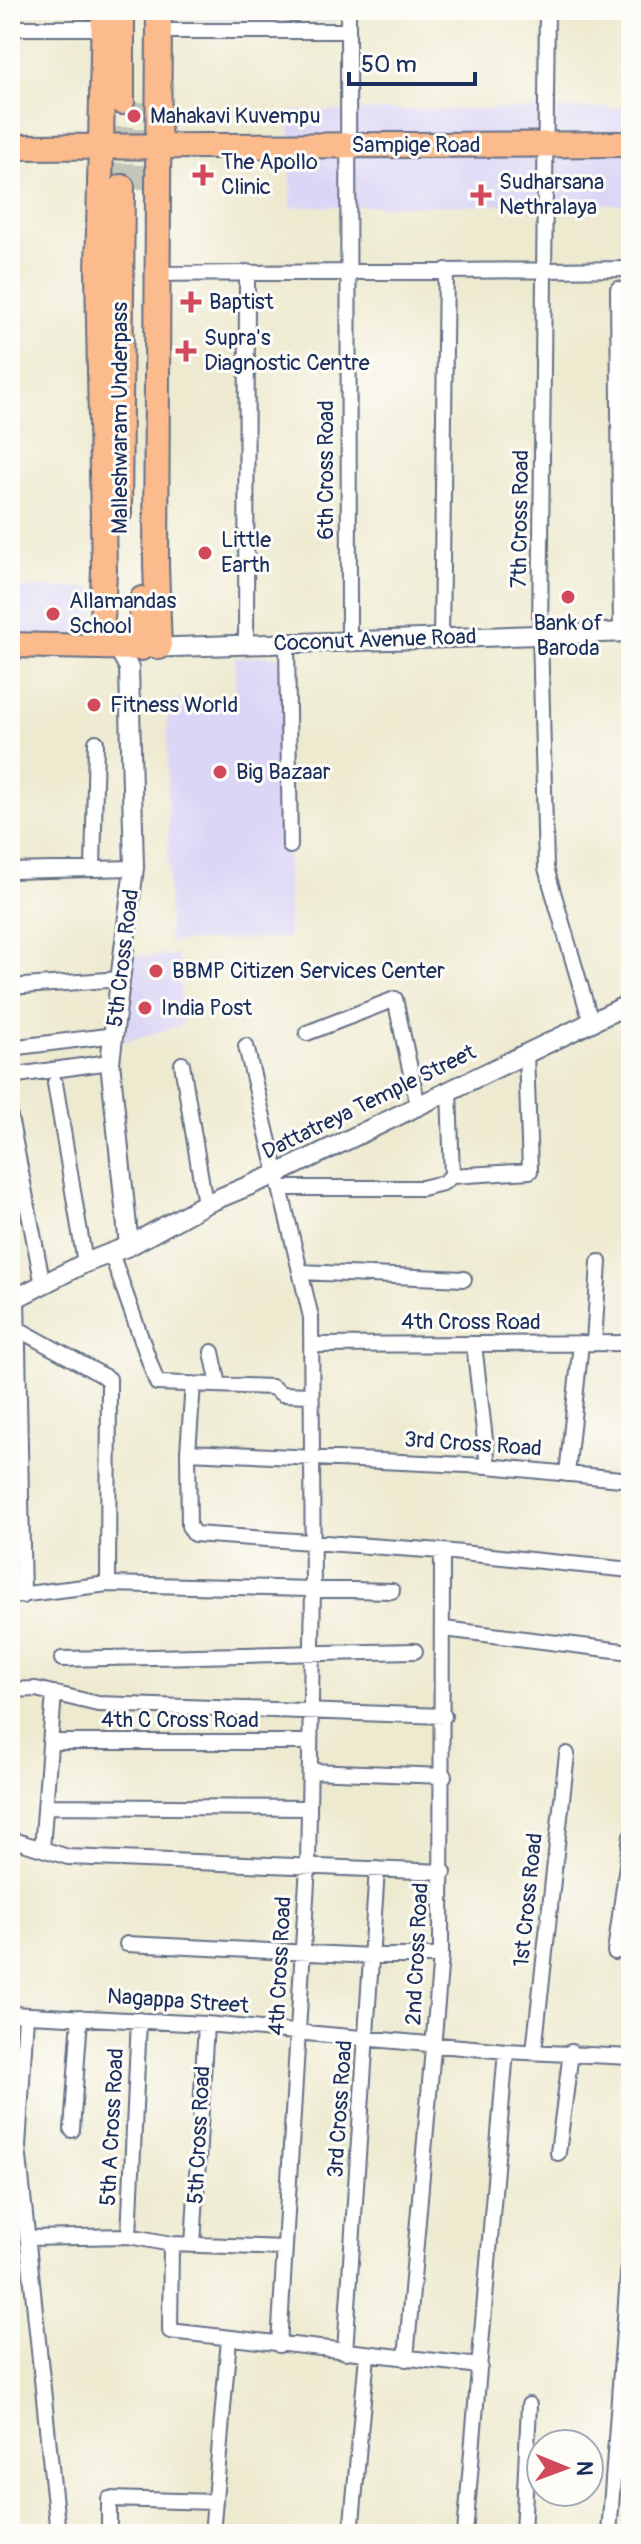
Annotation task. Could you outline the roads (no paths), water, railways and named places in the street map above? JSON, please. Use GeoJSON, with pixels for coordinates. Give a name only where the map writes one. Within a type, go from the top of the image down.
{"type":"FeatureCollection","features":[{"type":"Feature","properties":{"kind":"main road"},"geometry":{"type":"LineString","coordinates":[[122,10],[134,102],[145,10]]}},
{"type":"Feature","properties":{"kind":"main road"},"geometry":{"type":"LineString","coordinates":[[104,19],[100,146],[104,570],[130,652]]}},
{"type":"Feature","properties":{"kind":"main road"},"geometry":{"type":"LineString","coordinates":[[130,652],[157,274],[159,20]]}},
{"type":"Feature","properties":{"kind":"main road","name":"Sampige Road"},"geometry":{"type":"LineString","coordinates":[[10,147],[631,144]]}},
{"type":"Feature","properties":{"kind":"main road","name":"Malleshwaram Underpass"},"geometry":{"type":"LineString","coordinates":[[130,652],[133,188],[143,595]]}},
{"type":"Feature","properties":{"kind":"main road","name":"5th Cross Road"},"geometry":{"type":"LineString","coordinates":[[130,652],[143,595]]}},
{"type":"Feature","properties":{"kind":"main road"},"geometry":{"type":"LineString","coordinates":[[10,645],[130,652]]}},
{"type":"Feature","properties":{"kind":"street","name":"6th Cross Road"},"geometry":{"type":"LineString","coordinates":[[348,10],[346,271],[349,641]]}},
{"type":"Feature","properties":{"kind":"street","name":"7th Cross Road"},"geometry":{"type":"LineString","coordinates":[[547,10],[540,633],[546,868],[591,1022]]}},
{"type":"Feature","properties":{"kind":"street"},"geometry":{"type":"LineString","coordinates":[[10,28],[104,19]]}},
{"type":"Feature","properties":{"kind":"street"},"geometry":{"type":"LineString","coordinates":[[159,20],[348,31]]}},
{"type":"Feature","properties":{"kind":"street"},"geometry":{"type":"LineString","coordinates":[[157,274],[631,269]]}},
{"type":"Feature","properties":{"kind":"street"},"geometry":{"type":"LineString","coordinates":[[441,638],[446,270]]}},
{"type":"Feature","properties":{"kind":"street"},"geometry":{"type":"LineString","coordinates":[[246,645],[247,272]]}},
{"type":"Feature","properties":{"kind":"street"},"geometry":{"type":"LineString","coordinates":[[618,289],[627,492],[626,632]]}},
{"type":"Feature","properties":{"kind":"street","name":"Coconut Avenue Road"},"geometry":{"type":"LineString","coordinates":[[130,652],[287,643],[626,632]]}},
{"type":"Feature","properties":{"kind":"street"},"geometry":{"type":"LineString","coordinates":[[287,643],[290,846]]}},
{"type":"Feature","properties":{"kind":"street","name":"5th Cross Road"},"geometry":{"type":"LineString","coordinates":[[129,1246],[110,1062],[134,868],[130,652]]}},
{"type":"Feature","properties":{"kind":"street"},"geometry":{"type":"LineString","coordinates":[[93,869],[96,742]]}},
{"type":"Feature","properties":{"kind":"street"},"geometry":{"type":"LineString","coordinates":[[10,871],[134,868]]}},
{"type":"Feature","properties":{"kind":"street"},"geometry":{"type":"LineString","coordinates":[[10,987],[121,979]]}},
{"type":"Feature","properties":{"kind":"street"},"geometry":{"type":"LineString","coordinates":[[307,1033],[395,999],[418,1106]]}},
{"type":"Feature","properties":{"kind":"street","name":"Dattatreya Temple Street"},"geometry":{"type":"LineString","coordinates":[[14,1300],[85,1263],[129,1246],[205,1204],[278,1181],[449,1090],[631,1003]]}},
{"type":"Feature","properties":{"kind":"street"},"geometry":{"type":"LineString","coordinates":[[10,1048],[115,1035]]}},
{"type":"Feature","properties":{"kind":"street"},"geometry":{"type":"LineString","coordinates":[[246,1046],[278,1181],[422,1188],[443,1183],[452,1176],[530,1171],[526,1053]]}},
{"type":"Feature","properties":{"kind":"street"},"geometry":{"type":"LineString","coordinates":[[10,1076],[110,1062]]}},
{"type":"Feature","properties":{"kind":"street"},"geometry":{"type":"LineString","coordinates":[[182,1064],[205,1204]]}},
{"type":"Feature","properties":{"kind":"street"},"geometry":{"type":"LineString","coordinates":[[55,1083],[85,1263]]}},
{"type":"Feature","properties":{"kind":"street"},"geometry":{"type":"LineString","coordinates":[[449,1090],[452,1176]]}},
{"type":"Feature","properties":{"kind":"street"},"geometry":{"type":"LineString","coordinates":[[10,1117],[43,1285]]}},
{"type":"Feature","properties":{"kind":"street","name":"4th Cross Road"},"geometry":{"type":"LineString","coordinates":[[278,1181],[311,1317],[313,1589],[308,1865],[279,2345]]}},
{"type":"Feature","properties":{"kind":"street"},"geometry":{"type":"LineString","coordinates":[[111,1253],[157,1383],[272,1387],[282,1394],[311,1395]]}},
{"type":"Feature","properties":{"kind":"street"},"geometry":{"type":"LineString","coordinates":[[567,1474],[599,1262]]}},
{"type":"Feature","properties":{"kind":"street"},"geometry":{"type":"LineString","coordinates":[[300,1272],[464,1279]]}},
{"type":"Feature","properties":{"kind":"street"},"geometry":{"type":"LineString","coordinates":[[14,1300],[18,1329],[16,1596],[108,1584],[392,1591]]}},
{"type":"Feature","properties":{"kind":"street"},"geometry":{"type":"LineString","coordinates":[[18,1329],[109,1379],[108,1584]]}},
{"type":"Feature","properties":{"kind":"street","name":"4th Cross Road"},"geometry":{"type":"LineString","coordinates":[[311,1345],[631,1343]]}},
{"type":"Feature","properties":{"kind":"street"},"geometry":{"type":"LineString","coordinates":[[474,1344],[488,1466]]}},
{"type":"Feature","properties":{"kind":"street"},"geometry":{"type":"LineString","coordinates":[[212,1352],[219,1385]]}},
{"type":"Feature","properties":{"kind":"street"},"geometry":{"type":"LineString","coordinates":[[193,1384],[188,1452],[190,1531],[200,1536],[442,1551],[631,1570]]}},
{"type":"Feature","properties":{"kind":"street","name":"3rd Cross Road"},"geometry":{"type":"LineString","coordinates":[[188,1452],[488,1466],[631,1480]]}},
{"type":"Feature","properties":{"kind":"street","name":"2nd Cross Road"},"geometry":{"type":"LineString","coordinates":[[406,2359],[441,1956],[444,1872],[442,1551]]}},
{"type":"Feature","properties":{"kind":"street"},"geometry":{"type":"LineString","coordinates":[[444,1629],[631,1652]]}},
{"type":"Feature","properties":{"kind":"street"},"geometry":{"type":"LineString","coordinates":[[62,1659],[415,1651]]}},
{"type":"Feature","properties":{"kind":"street"},"geometry":{"type":"LineString","coordinates":[[10,1690],[36,1689],[98,1704],[444,1716]]}},
{"type":"Feature","properties":{"kind":"street"},"geometry":{"type":"LineString","coordinates":[[42,1849],[54,1693]]}},
{"type":"Feature","properties":{"kind":"street","name":"4th C Cross Road"},"geometry":{"type":"LineString","coordinates":[[50,1742],[310,1742]]}},
{"type":"Feature","properties":{"kind":"street","name":"1st Cross Road"},"geometry":{"type":"LineString","coordinates":[[534,2051],[567,1754]]}},
{"type":"Feature","properties":{"kind":"street"},"geometry":{"type":"LineString","coordinates":[[310,1771],[444,1776]]}},
{"type":"Feature","properties":{"kind":"street"},"geometry":{"type":"LineString","coordinates":[[45,1806],[309,1808]]}},
{"type":"Feature","properties":{"kind":"street"},"geometry":{"type":"LineString","coordinates":[[615,1952],[631,1836]]}},
{"type":"Feature","properties":{"kind":"street"},"geometry":{"type":"LineString","coordinates":[[10,1839],[68,1857],[444,1872]]}},
{"type":"Feature","properties":{"kind":"street","name":"3rd Cross Road"},"geometry":{"type":"LineString","coordinates":[[345,2352],[377,1869]]}},
{"type":"Feature","properties":{"kind":"street"},"geometry":{"type":"LineString","coordinates":[[127,1944],[371,1956],[441,1956]]}},
{"type":"Feature","properties":{"kind":"street","name":"Nagappa Street"},"geometry":{"type":"LineString","coordinates":[[10,2014],[206,2024],[367,2036],[506,2051],[631,2057]]}},
{"type":"Feature","properties":{"kind":"street"},"geometry":{"type":"LineString","coordinates":[[26,2015],[18,2147],[58,2534]]}},
{"type":"Feature","properties":{"kind":"street"},"geometry":{"type":"LineString","coordinates":[[72,2130],[80,2017]]}},
{"type":"Feature","properties":{"kind":"street","name":"5th A Cross Road"},"geometry":{"type":"LineString","coordinates":[[129,2236],[139,2020]]}},
{"type":"Feature","properties":{"kind":"street","name":"5th Cross Road"},"geometry":{"type":"LineString","coordinates":[[193,2245],[206,2024]]}},
{"type":"Feature","properties":{"kind":"street"},"geometry":{"type":"LineString","coordinates":[[465,2534],[506,2051]]}},
{"type":"Feature","properties":{"kind":"street"},"geometry":{"type":"LineString","coordinates":[[558,2153],[571,2052]]}},
{"type":"Feature","properties":{"kind":"street"},"geometry":{"type":"LineString","coordinates":[[28,2238],[129,2236],[171,2244],[285,2248]]}},
{"type":"Feature","properties":{"kind":"street"},"geometry":{"type":"LineString","coordinates":[[609,2534],[626,2373],[631,2236]]}},
{"type":"Feature","properties":{"kind":"street"},"geometry":{"type":"LineString","coordinates":[[171,2244],[170,2331],[480,2366]]}},
{"type":"Feature","properties":{"kind":"street"},"geometry":{"type":"LineString","coordinates":[[212,2534],[229,2339]]}},
{"type":"Feature","properties":{"kind":"street"},"geometry":{"type":"LineString","coordinates":[[351,2534],[367,2355]]}},
{"type":"Feature","properties":{"kind":"street"},"geometry":{"type":"LineString","coordinates":[[523,2534],[529,2405]]}},
{"type":"Feature","properties":{"kind":"street"},"geometry":{"type":"LineString","coordinates":[[109,2534],[109,2499],[215,2502]]}},
{"type":"Feature","properties":{"kind":"tunnel"},"geometry":{"type":"LineString","coordinates":[[122,102],[122,187]]}},
{"type":"Feature","properties":{"kind":"tunnel"},"geometry":{"type":"LineString","coordinates":[[145,102],[145,189]]}},
{"type":"Feature","properties":{"kind":"place","name":"Mahakavi Kuvempu"},"geometry":{"type":"Point","coordinates":[134,116]}},
{"type":"Feature","properties":{"kind":"place","name":"The Apollo Clinic"},"geometry":{"type":"Point","coordinates":[203,175]}},
{"type":"Feature","properties":{"kind":"place","name":"Sudharsana Nethralaya"},"geometry":{"type":"Point","coordinates":[481,195]}},
{"type":"Feature","properties":{"kind":"place","name":"Baptist"},"geometry":{"type":"Point","coordinates":[191,302]}},
{"type":"Feature","properties":{"kind":"place","name":"Supra's Diagnostic Centre"},"geometry":{"type":"Point","coordinates":[186,351]}},
{"type":"Feature","properties":{"kind":"place","name":"Little Earth"},"geometry":{"type":"Point","coordinates":[205,553]}},
{"type":"Feature","properties":{"kind":"place","name":"Bank of Baroda"},"geometry":{"type":"Point","coordinates":[568,597]}},
{"type":"Feature","properties":{"kind":"place","name":"Allamandas School"},"geometry":{"type":"Point","coordinates":[53,614]}},
{"type":"Feature","properties":{"kind":"place","name":"Fitness World"},"geometry":{"type":"Point","coordinates":[94,705]}},
{"type":"Feature","properties":{"kind":"place","name":"Big Bazaar"},"geometry":{"type":"Point","coordinates":[220,772]}},
{"type":"Feature","properties":{"kind":"place","name":"BBMP Citizen Services Center"},"geometry":{"type":"Point","coordinates":[156,971]}},
{"type":"Feature","properties":{"kind":"place","name":"India Post"},"geometry":{"type":"Point","coordinates":[145,1008]}}]}
